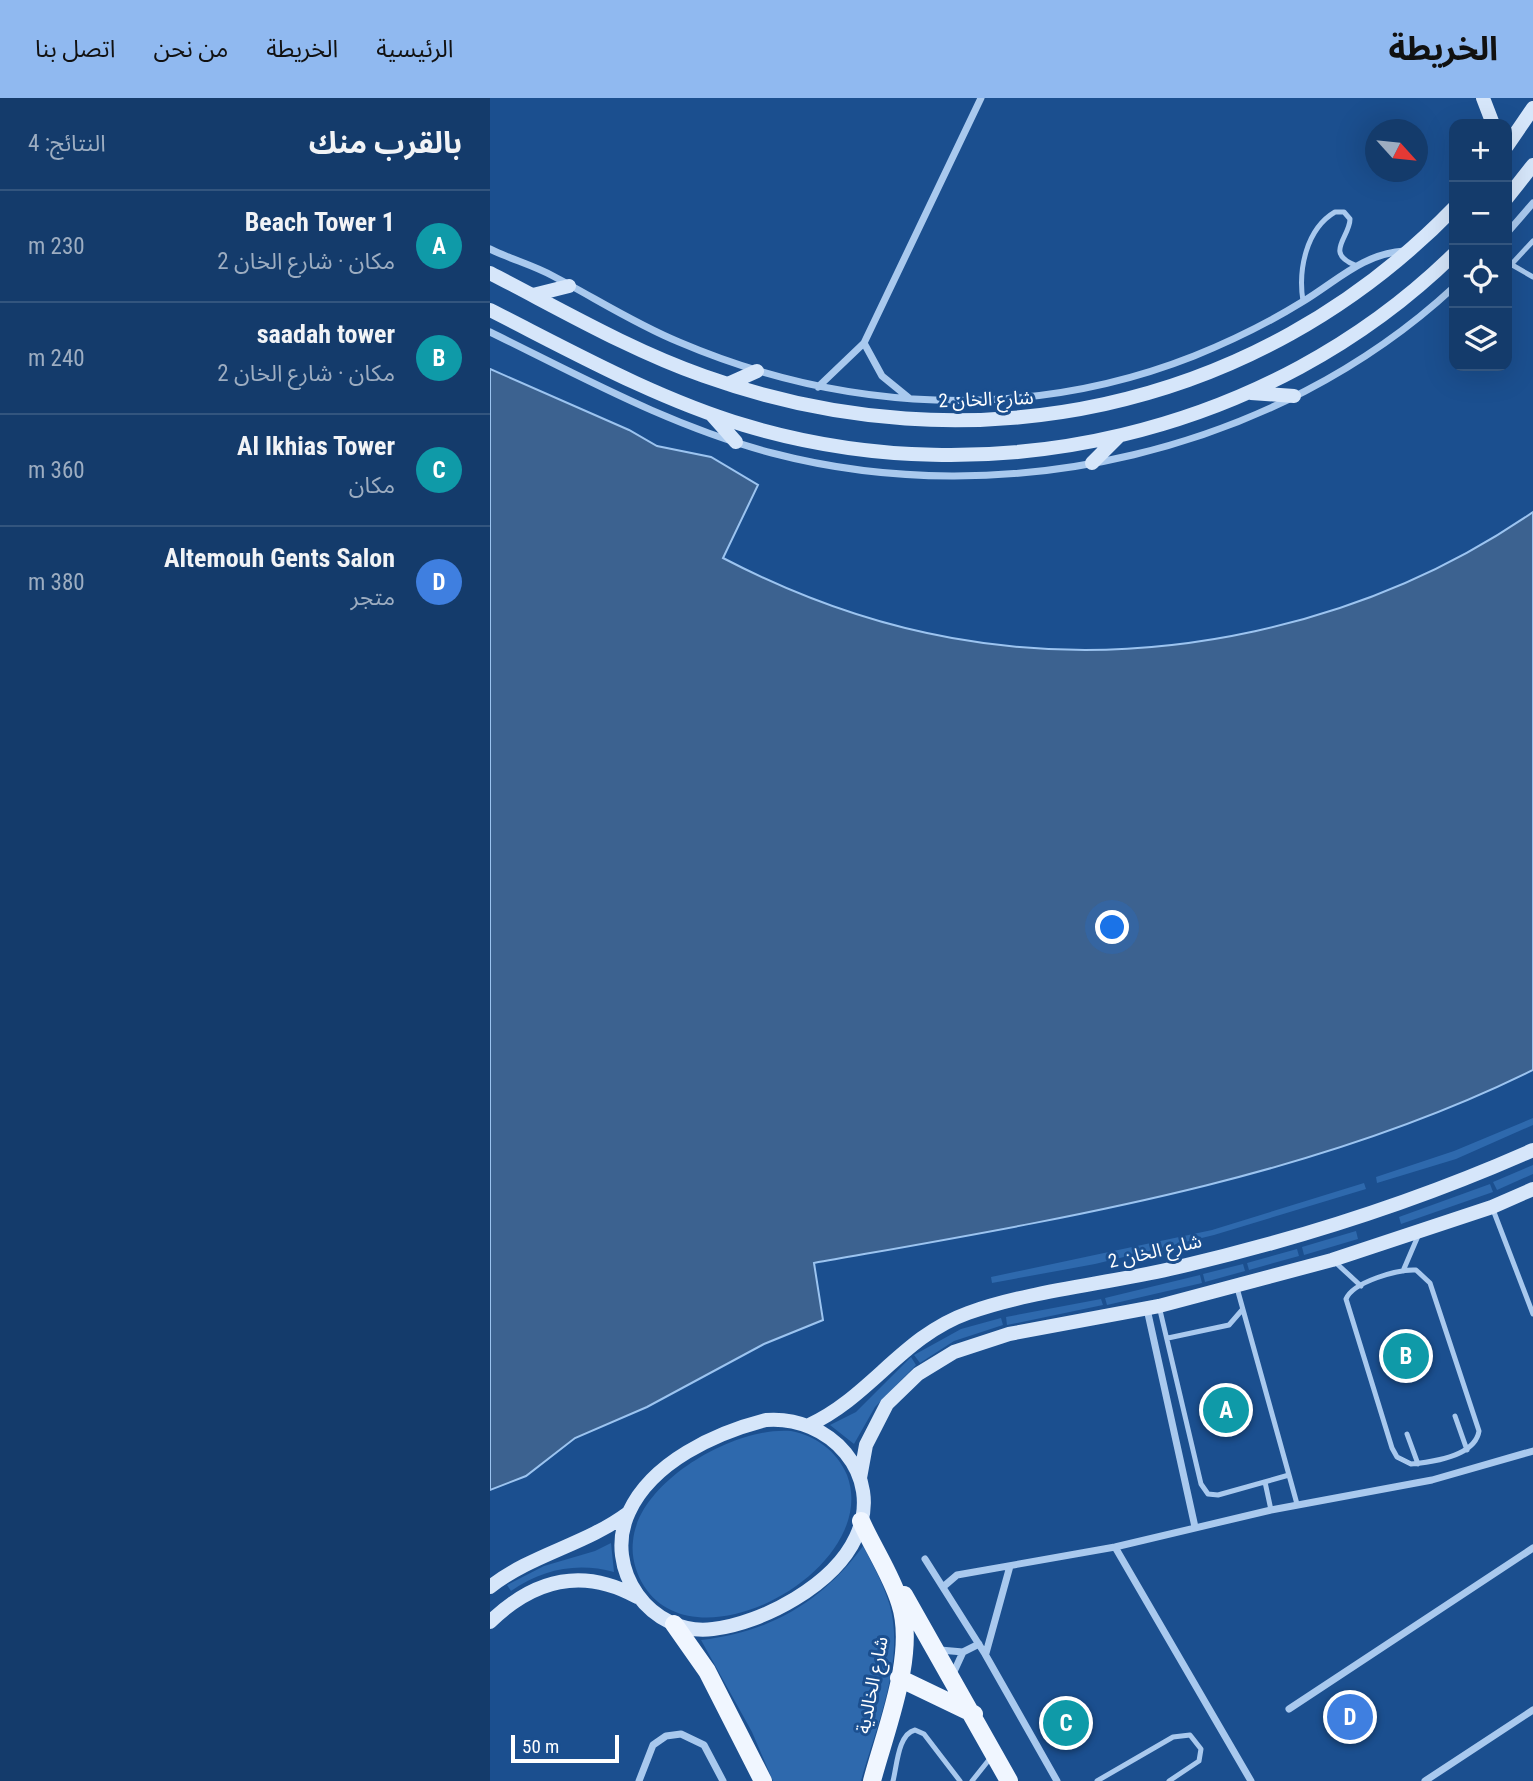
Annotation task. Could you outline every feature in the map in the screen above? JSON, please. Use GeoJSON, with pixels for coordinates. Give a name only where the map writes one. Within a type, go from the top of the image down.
{"type":"FeatureCollection","features":[{"type":"Feature","properties":{"kind":"main road"},"geometry":{"type":"LineString","coordinates":[[1483,98],[1491,119]]}},
{"type":"Feature","properties":{"kind":"main road"},"geometry":{"type":"LineString","coordinates":[[1512,139],[1533,108]]}},
{"type":"Feature","properties":{"kind":"main road"},"geometry":{"type":"LineString","coordinates":[[1512,192],[1533,165]]}},
{"type":"Feature","properties":{"kind":"main road","name":"شارع الخان 2"},"geometry":{"type":"LineString","coordinates":[[490,273],[643,350],[727,384],[816,407],[909,419],[987,421],[1091,409],[1197,378],[1264,348],[1326,312],[1408,251],[1449,213]]}},
{"type":"Feature","properties":{"kind":"main road"},"geometry":{"type":"LineString","coordinates":[[490,310],[644,387],[710,414],[818,443],[917,454],[1008,453],[1119,437],[1185,418],[1250,393],[1349,339],[1410,294],[1449,259]]}},
{"type":"Feature","properties":{"kind":"main road"},"geometry":{"type":"LineString","coordinates":[[533,295],[569,286]]}},
{"type":"Feature","properties":{"kind":"main road"},"geometry":{"type":"LineString","coordinates":[[727,384],[757,371]]}},
{"type":"Feature","properties":{"kind":"main road"},"geometry":{"type":"LineString","coordinates":[[1250,393],[1294,396]]}},
{"type":"Feature","properties":{"kind":"main road"},"geometry":{"type":"LineString","coordinates":[[710,414],[736,443]]}},
{"type":"Feature","properties":{"kind":"main road"},"geometry":{"type":"LineString","coordinates":[[1092,463],[1119,437]]}},
{"type":"Feature","properties":{"kind":"main road","name":"شارع الخان 2"},"geometry":{"type":"LineString","coordinates":[[809,1426],[856,1397],[896,1357],[922,1336],[969,1312],[1211,1258],[1379,1210],[1461,1181],[1533,1150]]}},
{"type":"Feature","properties":{"kind":"main road"},"geometry":{"type":"LineString","coordinates":[[628,1513],[621,1552],[628,1581],[639,1598],[658,1616],[695,1630],[716,1629],[748,1621],[785,1605],[817,1582],[842,1559],[855,1539],[861,1521],[860,1478],[866,1445],[887,1404],[907,1383],[941,1359],[989,1339],[1153,1308],[1332,1260],[1492,1207],[1533,1189]]}},
{"type":"Feature","properties":{"kind":"main road"},"geometry":{"type":"LineString","coordinates":[[490,1587],[525,1565],[595,1535],[628,1513],[655,1478],[681,1457],[715,1438],[766,1420],[790,1420],[809,1426],[837,1441],[852,1459],[860,1478]]}},
{"type":"Feature","properties":{"kind":"main road","name":"شارع الخالدية"},"geometry":{"type":"LineString","coordinates":[[861,1521],[903,1616],[904,1637],[899,1678],[872,1781]]}},
{"type":"Feature","properties":{"kind":"main road"},"geometry":{"type":"LineString","coordinates":[[886,1573],[906,1598],[974,1714],[1009,1781]]}},
{"type":"Feature","properties":{"kind":"main road"},"geometry":{"type":"LineString","coordinates":[[490,1622],[522,1598],[564,1580],[604,1582],[639,1598]]}},
{"type":"Feature","properties":{"kind":"main road"},"geometry":{"type":"LineString","coordinates":[[674,1624],[707,1671],[763,1781]]}},
{"type":"Feature","properties":{"kind":"main road"},"geometry":{"type":"LineString","coordinates":[[899,1678],[974,1714]]}},
{"type":"Feature","properties":{"kind":"street"},"geometry":{"type":"LineString","coordinates":[[818,387],[864,343],[981,98]]}},
{"type":"Feature","properties":{"kind":"street"},"geometry":{"type":"LineString","coordinates":[[1512,227],[1533,203]]}},
{"type":"Feature","properties":{"kind":"street"},"geometry":{"type":"LineString","coordinates":[[490,249],[569,286],[654,331],[757,371],[818,387],[913,400],[1008,399],[1112,382],[1220,345],[1303,301],[1355,265],[1380,254],[1408,251]]}},
{"type":"Feature","properties":{"kind":"street"},"geometry":{"type":"LineString","coordinates":[[490,332],[654,412],[736,443],[825,465],[905,475],[1007,475],[1092,463],[1203,434],[1294,396],[1384,342],[1449,291]]}},
{"type":"Feature","properties":{"kind":"street"},"geometry":{"type":"LineString","coordinates":[[864,343],[882,376],[913,400]]}},
{"type":"Feature","properties":{"kind":"street"},"geometry":{"type":"LineString","coordinates":[[1153,1308],[1195,1528]]}},
{"type":"Feature","properties":{"kind":"street"},"geometry":{"type":"LineString","coordinates":[[943,1587],[957,1575],[1115,1546],[1297,1504],[1432,1480],[1533,1451]]}},
{"type":"Feature","properties":{"kind":"street"},"geometry":{"type":"LineString","coordinates":[[1115,1546],[1251,1781]]}},
{"type":"Feature","properties":{"kind":"street"},"geometry":{"type":"LineString","coordinates":[[1289,1709],[1530,1550],[1533,1559]]}},
{"type":"Feature","properties":{"kind":"street"},"geometry":{"type":"LineString","coordinates":[[925,1559],[985,1654],[1057,1781]]}},
{"type":"Feature","properties":{"kind":"street"},"geometry":{"type":"LineString","coordinates":[[985,1654],[1010,1566]]}},
{"type":"Feature","properties":{"kind":"street"},"geometry":{"type":"LineString","coordinates":[[936,1649],[963,1652],[979,1644]]}},
{"type":"Feature","properties":{"kind":"street"},"geometry":{"type":"LineString","coordinates":[[952,1677],[963,1652]]}},
{"type":"Feature","properties":{"kind":"street"},"geometry":{"type":"LineString","coordinates":[[1425,1781],[1533,1710]]}},
{"type":"Feature","properties":{"kind":"street"},"geometry":{"type":"LineString","coordinates":[[639,1781],[653,1745],[666,1736],[681,1734],[704,1745],[723,1781]]}},
{"type":"Feature","properties":{"kind":"lane"},"geometry":{"type":"LineString","coordinates":[[1303,301],[1302,271],[1306,252],[1321,225],[1335,212],[1344,212],[1350,219],[1349,228],[1340,240],[1340,251],[1345,261],[1355,265]]}},
{"type":"Feature","properties":{"kind":"lane"},"geometry":{"type":"LineString","coordinates":[[1512,261],[1533,242]]}},
{"type":"Feature","properties":{"kind":"lane"},"geometry":{"type":"LineString","coordinates":[[1512,267],[1533,277]]}},
{"type":"Feature","properties":{"kind":"lane"},"geometry":{"type":"LineString","coordinates":[[1492,1207],[1533,1314]]}},
{"type":"Feature","properties":{"kind":"lane"},"geometry":{"type":"LineString","coordinates":[[1402,1271],[1410,1250],[1422,1231]]}},
{"type":"Feature","properties":{"kind":"lane"},"geometry":{"type":"LineString","coordinates":[[1332,1260],[1361,1286]]}},
{"type":"Feature","properties":{"kind":"lane"},"geometry":{"type":"LineString","coordinates":[[1402,1271],[1422,1273],[1430,1283],[1478,1425],[1476,1443],[1467,1450],[1418,1464],[1406,1463],[1394,1453],[1346,1306],[1349,1294],[1361,1286],[1402,1271]]}},
{"type":"Feature","properties":{"kind":"lane"},"geometry":{"type":"LineString","coordinates":[[1236,1286],[1297,1504]]}},
{"type":"Feature","properties":{"kind":"lane"},"geometry":{"type":"LineString","coordinates":[[1153,1308],[1168,1338],[1203,1489],[1217,1495],[1289,1475]]}},
{"type":"Feature","properties":{"kind":"lane"},"geometry":{"type":"LineString","coordinates":[[1168,1338],[1229,1325],[1242,1310]]}},
{"type":"Feature","properties":{"kind":"lane"},"geometry":{"type":"LineString","coordinates":[[1455,1416],[1467,1450]]}},
{"type":"Feature","properties":{"kind":"lane"},"geometry":{"type":"LineString","coordinates":[[1407,1434],[1418,1464]]}},
{"type":"Feature","properties":{"kind":"lane"},"geometry":{"type":"LineString","coordinates":[[1265,1482],[1270,1510]]}},
{"type":"Feature","properties":{"kind":"lane"},"geometry":{"type":"LineString","coordinates":[[893,1781],[906,1734],[915,1730],[924,1734],[960,1781]]}},
{"type":"Feature","properties":{"kind":"lane"},"geometry":{"type":"LineString","coordinates":[[1097,1781],[1173,1737],[1191,1735],[1201,1749],[1199,1761],[1169,1781]]}},
{"type":"Feature","properties":{"kind":"lane"},"geometry":{"type":"LineString","coordinates":[[972,1781],[994,1753]]}},
{"type":"Feature","properties":{"kind":"shaded area"},"geometry":{"type":"Polygon","coordinates":[[[490,369],[629,430],[657,446],[711,457],[758,485],[723,558],[834,607],[893,625],[952,638],[1027,648],[1103,650],[1179,644],[1255,631],[1329,611],[1400,585],[1469,552],[1533,512],[1533,1070],[1448,1108],[1361,1141],[1271,1168],[1181,1192],[1089,1212],[814,1263],[823,1320],[764,1344],[647,1407],[575,1438],[526,1476],[490,1490],[490,369]]]}},
{"type":"Feature","properties":{"kind":"shaded area"},"geometry":{"type":"Polygon","coordinates":[[[1533,1118],[1533,1125],[1456,1159],[1377,1183],[1376,1177],[1454,1151],[1533,1118]]]}},
{"type":"Feature","properties":{"kind":"shaded area"},"geometry":{"type":"Polygon","coordinates":[[[1533,1165],[1533,1174],[1497,1190],[1493,1182],[1533,1165]]]}},
{"type":"Feature","properties":{"kind":"shaded area"},"geometry":{"type":"Polygon","coordinates":[[[1364,1183],[1366,1189],[1214,1235],[1095,1264],[992,1283],[991,1277],[1212,1230],[1364,1183]]]}},
{"type":"Feature","properties":{"kind":"shaded area"},"geometry":{"type":"Polygon","coordinates":[[[1490,1184],[1493,1192],[1401,1224],[1399,1217],[1490,1184]]]}},
{"type":"Feature","properties":{"kind":"shaded area"},"geometry":{"type":"Polygon","coordinates":[[[1356,1231],[1358,1239],[1304,1255],[1302,1247],[1356,1231]]]}},
{"type":"Feature","properties":{"kind":"shaded area"},"geometry":{"type":"Polygon","coordinates":[[[1297,1249],[1299,1256],[1249,1270],[1247,1263],[1297,1249]]]}},
{"type":"Feature","properties":{"kind":"shaded area"},"geometry":{"type":"Polygon","coordinates":[[[1243,1264],[1245,1271],[1205,1282],[1203,1274],[1243,1264]]]}},
{"type":"Feature","properties":{"kind":"shaded area"},"geometry":{"type":"Polygon","coordinates":[[[1200,1275],[1202,1283],[1107,1305],[1105,1298],[1200,1275]]]}},
{"type":"Feature","properties":{"kind":"shaded area"},"geometry":{"type":"Polygon","coordinates":[[[1101,1299],[1103,1305],[1007,1325],[1006,1317],[1101,1299]]]}},
{"type":"Feature","properties":{"kind":"shaded area"},"geometry":{"type":"Polygon","coordinates":[[[1001,1318],[1003,1325],[954,1341],[920,1363],[914,1355],[961,1329],[1001,1318]]]}},
{"type":"Feature","properties":{"kind":"shaded area"},"geometry":{"type":"Polygon","coordinates":[[[911,1357],[916,1365],[875,1407],[854,1444],[830,1425],[856,1412],[911,1357]]]}},
{"type":"Feature","properties":{"kind":"shaded area"},"geometry":{"type":"Polygon","coordinates":[[[791,1431],[825,1446],[838,1459],[847,1475],[851,1510],[838,1543],[812,1573],[779,1597],[741,1612],[703,1617],[670,1609],[644,1586],[633,1559],[633,1541],[639,1519],[652,1498],[693,1462],[718,1448],[769,1432],[791,1431]]]}},
{"type":"Feature","properties":{"kind":"shaded area"},"geometry":{"type":"Polygon","coordinates":[[[611,1543],[614,1572],[574,1568],[535,1577],[511,1591],[507,1585],[544,1566],[595,1551],[611,1543]]]}},
{"type":"Feature","properties":{"kind":"shaded area"},"geometry":{"type":"Polygon","coordinates":[[[863,1546],[890,1606],[894,1649],[887,1694],[861,1781],[773,1781],[752,1732],[701,1640],[749,1630],[792,1611],[830,1583],[863,1546]]]}},
{"type":"Feature","properties":{"kind":"place","name":"saadah tower"},"geometry":{"type":"Point","coordinates":[1406,1356]}},
{"type":"Feature","properties":{"kind":"place","name":"Beach Tower 1"},"geometry":{"type":"Point","coordinates":[1226,1410]}},
{"type":"Feature","properties":{"kind":"place","name":"Altemouh Gents Salon"},"geometry":{"type":"Point","coordinates":[1350,1717]}},
{"type":"Feature","properties":{"kind":"place","name":"Al Ikhias Tower"},"geometry":{"type":"Point","coordinates":[1066,1723]}}]}
